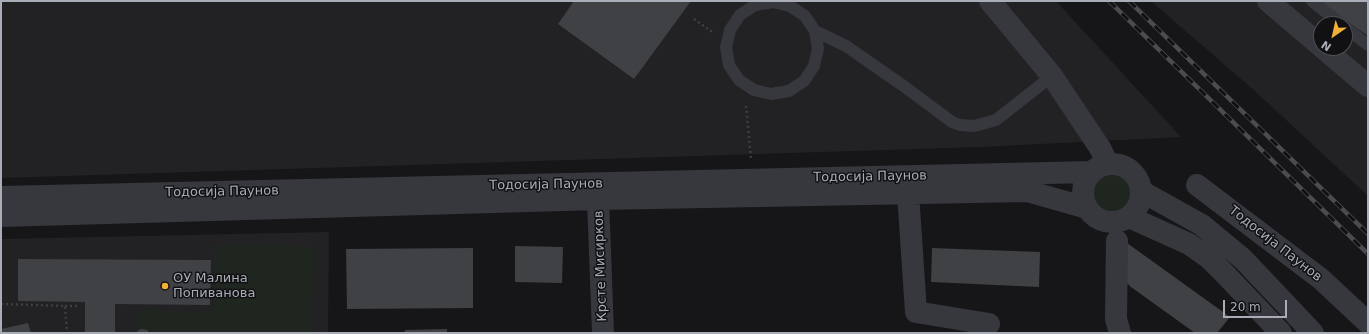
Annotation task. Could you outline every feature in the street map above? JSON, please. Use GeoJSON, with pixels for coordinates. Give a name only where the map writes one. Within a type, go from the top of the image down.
{"type":"FeatureCollection","features":[{"type":"Feature","properties":{"kind":"street"},"geometry":{"type":"LineString","coordinates":[[990,1],[1052,76],[1100,148],[1100,168]]}},
{"type":"Feature","properties":{"kind":"street"},"geometry":{"type":"LineString","coordinates":[[1268,1],[1313,39]]}},
{"type":"Feature","properties":{"kind":"street"},"geometry":{"type":"LineString","coordinates":[[1333,56],[1368,86]]}},
{"type":"Feature","properties":{"kind":"street"},"geometry":{"type":"LineString","coordinates":[[1118,164],[1127,168],[1134,174],[1139,182],[1141,192],[1140,201],[1136,210],[1120,221],[1111,222],[1102,220],[1087,208],[1084,199],[1086,180],[1100,168],[1118,164]]}},
{"type":"Feature","properties":{"kind":"street","name":"Тодосија Паунов"},"geometry":{"type":"LineString","coordinates":[[1,197],[1100,168]]}},
{"type":"Feature","properties":{"kind":"street","name":"Тодосија Паунов"},"geometry":{"type":"LineString","coordinates":[[1198,185],[1321,279],[1368,323]]}},
{"type":"Feature","properties":{"kind":"street","name":"Тодосија Паунов"},"geometry":{"type":"LineString","coordinates":[[1,216],[598,199],[1027,191],[1087,208]]}},
{"type":"Feature","properties":{"kind":"street"},"geometry":{"type":"LineString","coordinates":[[1141,192],[1202,225],[1243,259],[1313,333]]}},
{"type":"Feature","properties":{"kind":"street"},"geometry":{"type":"LineString","coordinates":[[908,193],[916,312],[989,324]]}},
{"type":"Feature","properties":{"kind":"street","name":"Крсте Мисирков"},"geometry":{"type":"LineString","coordinates":[[598,199],[604,333]]}},
{"type":"Feature","properties":{"kind":"street"},"geometry":{"type":"LineString","coordinates":[[1129,216],[1189,244],[1209,258],[1281,333]]}},
{"type":"Feature","properties":{"kind":"street"},"geometry":{"type":"LineString","coordinates":[[1117,240],[1116,319],[1120,333]]}},
{"type":"Feature","properties":{"kind":"lane"},"geometry":{"type":"LineString","coordinates":[[1312,1],[1331,16]]}},
{"type":"Feature","properties":{"kind":"lane"},"geometry":{"type":"LineString","coordinates":[[815,31],[818,49],[814,66],[804,81],[789,91],[771,94],[754,90],[739,80],[729,65],[726,47],[730,30],[740,15],[755,5],[773,2],[790,6],[805,16],[815,31],[846,46],[952,122],[960,125],[974,126],[996,120],[1052,76]]}},
{"type":"Feature","properties":{"kind":"lane"},"geometry":{"type":"LineString","coordinates":[[1353,34],[1368,46]]}},
{"type":"Feature","properties":{"kind":"path"},"geometry":{"type":"LineString","coordinates":[[748,124],[751,163]]}},
{"type":"Feature","properties":{"kind":"path"},"geometry":{"type":"LineString","coordinates":[[1,304],[76,306]]}},
{"type":"Feature","properties":{"kind":"path"},"geometry":{"type":"LineString","coordinates":[[66,306],[67,333]]}},
{"type":"Feature","properties":{"kind":"shaded area"},"geometry":{"type":"Polygon","coordinates":[[[1,1],[1056,1],[1181,137],[980,147],[1,178],[1,1]]]}},
{"type":"Feature","properties":{"kind":"shaded area"},"geometry":{"type":"Polygon","coordinates":[[[1151,1],[1368,1],[1368,196],[1257,93],[1151,1]]]}},
{"type":"Feature","properties":{"kind":"shaded area"},"geometry":{"type":"Polygon","coordinates":[[[1108,170],[1116,170],[1128,176],[1134,188],[1134,196],[1128,208],[1116,214],[1108,214],[1096,208],[1090,196],[1090,188],[1096,176],[1108,170]]]}},
{"type":"Feature","properties":{"kind":"shaded area","name":"ОУ Малина Попиванова"},"geometry":{"type":"Polygon","coordinates":[[[329,232],[328,333],[1,333],[1,239],[329,232]]]}},
{"type":"Feature","properties":{"kind":"shaded area"},"geometry":{"type":"Polygon","coordinates":[[[215,245],[313,247],[312,333],[135,333],[136,310],[214,312],[215,245]]]}},
{"type":"Feature","properties":{"kind":"building"},"geometry":{"type":"Polygon","coordinates":[[[574,1],[691,1],[634,79],[558,24],[574,1]]]}},
{"type":"Feature","properties":{"kind":"building"},"geometry":{"type":"Polygon","coordinates":[[[1318,1],[1368,1],[1368,36],[1353,26],[1353,16],[1339,16],[1318,1]]]}},
{"type":"Feature","properties":{"kind":"building"},"geometry":{"type":"Polygon","coordinates":[[[1127,243],[1230,317],[1217,333],[1195,333],[1131,287],[1122,278],[1127,243]]]}},
{"type":"Feature","properties":{"kind":"building"},"geometry":{"type":"Polygon","coordinates":[[[515,246],[563,247],[562,283],[515,282],[515,246]]]}},
{"type":"Feature","properties":{"kind":"building"},"geometry":{"type":"Polygon","coordinates":[[[473,248],[473,308],[347,309],[346,249],[473,248]]]}},
{"type":"Feature","properties":{"kind":"building"},"geometry":{"type":"Polygon","coordinates":[[[932,248],[1040,252],[1039,287],[931,282],[932,248]]]}},
{"type":"Feature","properties":{"kind":"building"},"geometry":{"type":"Polygon","coordinates":[[[18,259],[211,260],[210,305],[115,304],[115,333],[85,333],[85,302],[18,301],[18,259]]]}},
{"type":"Feature","properties":{"kind":"building"},"geometry":{"type":"Polygon","coordinates":[[[28,323],[31,333],[1,333],[1,329],[28,323]]]}},
{"type":"Feature","properties":{"kind":"building"},"geometry":{"type":"Polygon","coordinates":[[[141,329],[147,330],[150,333],[135,333],[141,329]]]}},
{"type":"Feature","properties":{"kind":"building"},"geometry":{"type":"Polygon","coordinates":[[[447,329],[447,333],[405,333],[405,330],[447,329]]]}},
{"type":"Feature","properties":{"kind":"railway"},"geometry":{"type":"LineString","coordinates":[[1109,1],[1368,254]]}},
{"type":"Feature","properties":{"kind":"railway"},"geometry":{"type":"LineString","coordinates":[[1129,1],[1368,234]]}},
{"type":"Feature","properties":{"kind":"place","name":"ОУ Малина Попиванова"},"geometry":{"type":"Point","coordinates":[165,286]}}]}
